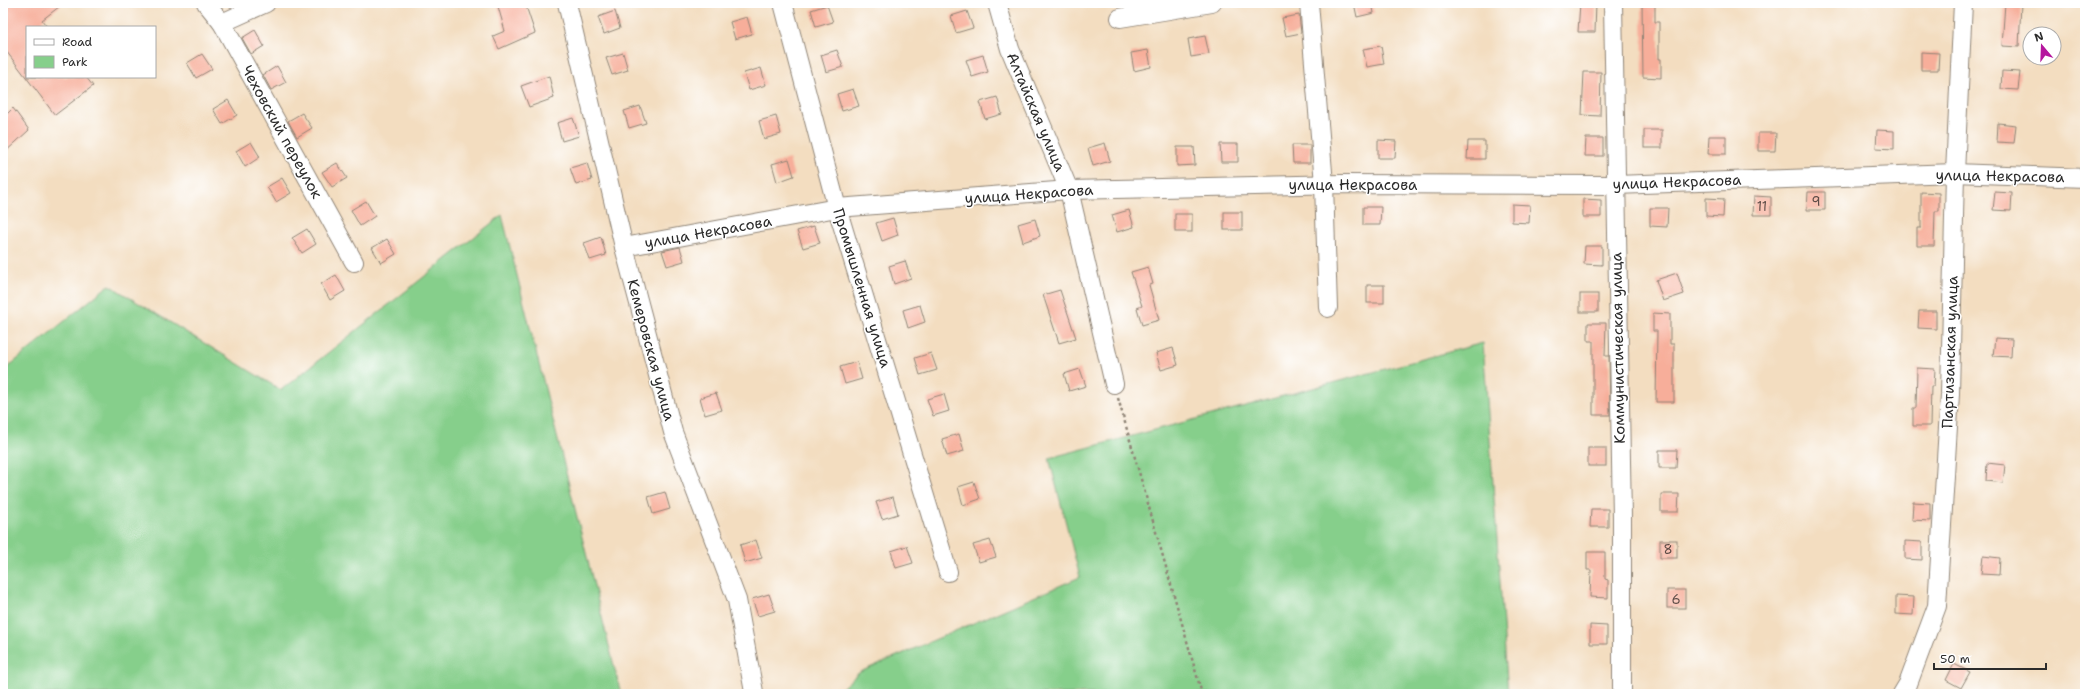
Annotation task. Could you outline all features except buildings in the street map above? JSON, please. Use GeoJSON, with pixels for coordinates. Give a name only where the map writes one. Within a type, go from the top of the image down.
{"type":"FeatureCollection","features":[{"type":"Feature","properties":{"kind":"street","name":"Чеховский переулок"},"geometry":{"type":"LineString","coordinates":[[206,3],[222,23],[354,262]]}},
{"type":"Feature","properties":{"kind":"street"},"geometry":{"type":"LineString","coordinates":[[222,23],[266,3]]}},
{"type":"Feature","properties":{"kind":"street","name":"Кемеровская улица"},"geometry":{"type":"LineString","coordinates":[[568,3],[624,248],[673,432],[737,600],[754,692]]}},
{"type":"Feature","properties":{"kind":"street","name":"Промышленная улица"},"geometry":{"type":"LineString","coordinates":[[783,3],[838,208],[948,572]]}},
{"type":"Feature","properties":{"kind":"street","name":"Алтайская улица"},"geometry":{"type":"LineString","coordinates":[[997,3],[1010,49],[1069,190],[1114,384]]}},
{"type":"Feature","properties":{"kind":"street"},"geometry":{"type":"LineString","coordinates":[[1120,18],[1212,3]]}},
{"type":"Feature","properties":{"kind":"street"},"geometry":{"type":"LineString","coordinates":[[1309,3],[1324,184],[1328,308]]}},
{"type":"Feature","properties":{"kind":"street","name":"Коммунистическая улица"},"geometry":{"type":"LineString","coordinates":[[1613,3],[1622,518],[1622,694]]}},
{"type":"Feature","properties":{"kind":"street","name":"Партизанская улица"},"geometry":{"type":"LineString","coordinates":[[1902,694],[1908,684],[1937,606],[1950,394],[1954,174],[1963,3]]}},
{"type":"Feature","properties":{"kind":"street","name":"улица Некрасова"},"geometry":{"type":"LineString","coordinates":[[624,248],[838,208],[1069,190],[1324,184],[1615,185],[1954,174],[2085,178]]}},
{"type":"Feature","properties":{"kind":"path"},"geometry":{"type":"LineString","coordinates":[[1114,384],[1202,694]]}},
{"type":"Feature","properties":{"kind":"green space"},"geometry":{"type":"Polygon","coordinates":[[[502,215],[621,694],[3,694],[3,371],[109,285],[281,390],[502,215]]]}},
{"type":"Feature","properties":{"kind":"green space"},"geometry":{"type":"Polygon","coordinates":[[[1483,343],[1508,694],[835,694],[860,672],[1080,577],[1049,458],[1483,343]]]}}]}
